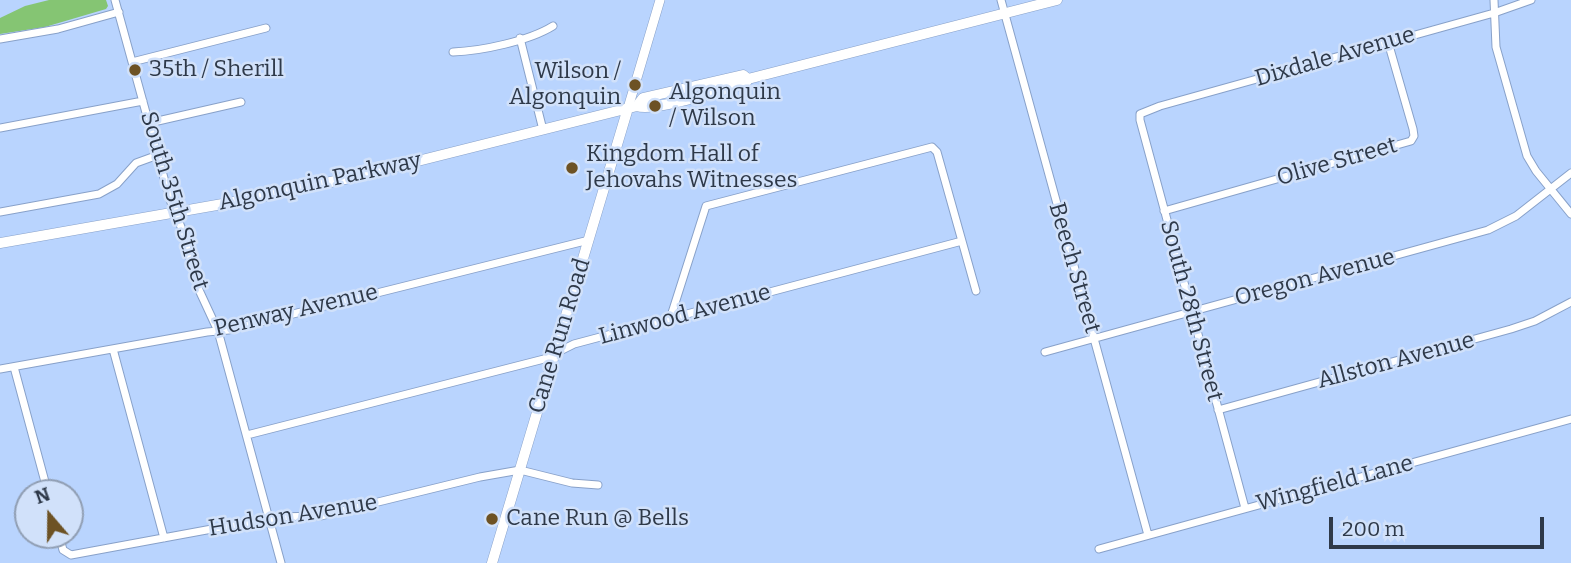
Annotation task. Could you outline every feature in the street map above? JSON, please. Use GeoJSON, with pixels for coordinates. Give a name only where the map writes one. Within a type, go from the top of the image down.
{"type":"FeatureCollection","features":[{"type":"Feature","properties":{"kind":"main road","name":"Algonquin Parkway"},"geometry":{"type":"LineString","coordinates":[[0,243],[354,177],[633,107],[646,108],[745,83],[748,79],[1057,0]]}},
{"type":"Feature","properties":{"kind":"main road","name":"Cane Run Road"},"geometry":{"type":"LineString","coordinates":[[492,563],[589,240],[633,107]]}},
{"type":"Feature","properties":{"kind":"street","name":"South 35th Street"},"geometry":{"type":"LineString","coordinates":[[115,0],[199,290],[218,331],[281,563]]}},
{"type":"Feature","properties":{"kind":"street"},"geometry":{"type":"LineString","coordinates":[[633,107],[660,0]]}},
{"type":"Feature","properties":{"kind":"street","name":"Beech Street"},"geometry":{"type":"LineString","coordinates":[[1002,0],[1149,535]]}},
{"type":"Feature","properties":{"kind":"street"},"geometry":{"type":"LineString","coordinates":[[1494,0],[1496,47],[1524,148],[1530,163],[1571,214]]}},
{"type":"Feature","properties":{"kind":"street","name":"Dixdale Avenue"},"geometry":{"type":"LineString","coordinates":[[1140,114],[1160,106],[1494,13],[1531,0]]}},
{"type":"Feature","properties":{"kind":"street"},"geometry":{"type":"LineString","coordinates":[[0,39],[58,29],[119,12]]}},
{"type":"Feature","properties":{"kind":"street"},"geometry":{"type":"LineString","coordinates":[[453,52],[473,50],[520,38],[553,26]]}},
{"type":"Feature","properties":{"kind":"street"},"geometry":{"type":"LineString","coordinates":[[132,62],[266,28]]}},
{"type":"Feature","properties":{"kind":"street"},"geometry":{"type":"LineString","coordinates":[[520,38],[543,130]]}},
{"type":"Feature","properties":{"kind":"street","name":"Olive Street"},"geometry":{"type":"LineString","coordinates":[[1164,211],[1411,141],[1414,136],[1413,129],[1388,42]]}},
{"type":"Feature","properties":{"kind":"street"},"geometry":{"type":"LineString","coordinates":[[0,128],[143,101]]}},
{"type":"Feature","properties":{"kind":"street"},"geometry":{"type":"LineString","coordinates":[[149,123],[241,102]]}},
{"type":"Feature","properties":{"kind":"street","name":"South 28th Street"},"geometry":{"type":"LineString","coordinates":[[1140,114],[1139,120],[1245,508]]}},
{"type":"Feature","properties":{"kind":"street"},"geometry":{"type":"LineString","coordinates":[[670,319],[706,206],[932,146],[937,152],[976,291]]}},
{"type":"Feature","properties":{"kind":"street"},"geometry":{"type":"LineString","coordinates":[[0,212],[104,192],[117,184],[136,163],[158,155]]}},
{"type":"Feature","properties":{"kind":"street","name":"Oregon Avenue"},"geometry":{"type":"LineString","coordinates":[[1045,352],[1488,230],[1516,216],[1571,173]]}},
{"type":"Feature","properties":{"kind":"street","name":"Penway Avenue"},"geometry":{"type":"LineString","coordinates":[[0,369],[218,331],[589,240]]}},
{"type":"Feature","properties":{"kind":"street","name":"Linwood Avenue"},"geometry":{"type":"LineString","coordinates":[[247,435],[533,362],[574,344],[962,241]]}},
{"type":"Feature","properties":{"kind":"street","name":"Allston Avenue"},"geometry":{"type":"LineString","coordinates":[[1218,410],[1511,329],[1535,321],[1571,302]]}},
{"type":"Feature","properties":{"kind":"street"},"geometry":{"type":"LineString","coordinates":[[113,349],[164,538]]}},
{"type":"Feature","properties":{"kind":"street"},"geometry":{"type":"LineString","coordinates":[[15,367],[44,479]]}},
{"type":"Feature","properties":{"kind":"street","name":"Wingfield Lane"},"geometry":{"type":"LineString","coordinates":[[1099,549],[1571,419]]}},
{"type":"Feature","properties":{"kind":"street"},"geometry":{"type":"LineString","coordinates":[[520,470],[572,483],[598,485]]}},
{"type":"Feature","properties":{"kind":"street","name":"Hudson Avenue"},"geometry":{"type":"LineString","coordinates":[[64,549],[71,555],[269,518],[321,516],[520,470]]}},
{"type":"Feature","properties":{"kind":"green space"},"geometry":{"type":"Polygon","coordinates":[[[49,0],[106,0],[108,6],[106,9],[45,27],[0,34],[0,18],[25,6],[49,0]]]}},
{"type":"Feature","properties":{"kind":"place","name":"35th / Sherill"},"geometry":{"type":"Point","coordinates":[135,70]}},
{"type":"Feature","properties":{"kind":"place","name":"Wilson / Algonquin"},"geometry":{"type":"Point","coordinates":[635,85]}},
{"type":"Feature","properties":{"kind":"place","name":"Algonquin / Wilson"},"geometry":{"type":"Point","coordinates":[655,106]}},
{"type":"Feature","properties":{"kind":"place","name":"Kingdom Hall of Jehovahs Witnesses"},"geometry":{"type":"Point","coordinates":[572,168]}},
{"type":"Feature","properties":{"kind":"place","name":"Cane Run @ Bells"},"geometry":{"type":"Point","coordinates":[492,519]}}]}
